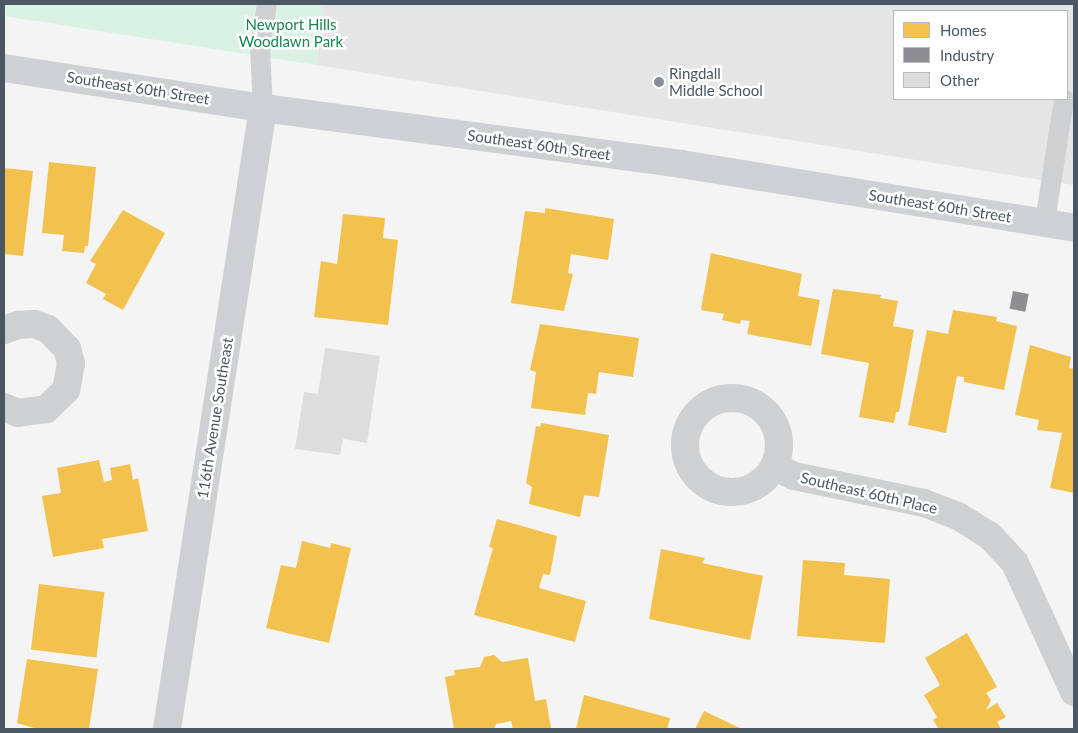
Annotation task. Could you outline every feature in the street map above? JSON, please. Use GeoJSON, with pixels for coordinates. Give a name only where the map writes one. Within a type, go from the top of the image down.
{"type":"FeatureCollection","features":[{"type":"Feature","properties":{"kind":"street","name":"Southeast 60th Street"},"geometry":{"type":"LineString","coordinates":[[4,68],[263,108],[681,164],[1074,228]]}},
{"type":"Feature","properties":{"kind":"street","name":"116th Avenue Southeast"},"geometry":{"type":"LineString","coordinates":[[167,729],[263,108]]}},
{"type":"Feature","properties":{"kind":"street"},"geometry":{"type":"LineString","coordinates":[[4,330],[18,325],[34,324],[48,330],[68,349],[71,363],[66,390],[46,409],[18,413],[4,410]]}},
{"type":"Feature","properties":{"kind":"street","name":"Southeast 60th Place"},"geometry":{"type":"LineString","coordinates":[[774,466],[794,476],[924,503],[958,516],[989,535],[1015,563],[1074,692]]}},
{"type":"Feature","properties":{"kind":"lane"},"geometry":{"type":"LineString","coordinates":[[263,108],[260,49],[267,4]]}},
{"type":"Feature","properties":{"kind":"lane"},"geometry":{"type":"LineString","coordinates":[[1045,222],[1064,100]]}},
{"type":"Feature","properties":{"kind":"shaded area","name":"Ringdall Middle School"},"geometry":{"type":"Polygon","coordinates":[[[324,4],[1074,4],[1074,185],[316,65],[324,4]]]}},
{"type":"Feature","properties":{"kind":"green space","name":"Newport Hills Woodlawn Park"},"geometry":{"type":"Polygon","coordinates":[[[4,4],[324,4],[316,65],[4,16],[4,4]]]}},
{"type":"Feature","properties":{"kind":"building: Homes"},"geometry":{"type":"Polygon","coordinates":[[[49,162],[96,167],[88,246],[85,246],[84,253],[62,251],[64,235],[42,233],[49,162]]]}},
{"type":"Feature","properties":{"kind":"building: Homes"},"geometry":{"type":"Polygon","coordinates":[[[4,168],[33,171],[23,256],[4,254],[4,168]]]}},
{"type":"Feature","properties":{"kind":"building: Homes"},"geometry":{"type":"Polygon","coordinates":[[[545,208],[614,219],[608,260],[571,254],[568,273],[573,274],[564,311],[511,303],[525,211],[545,213],[545,208]]]}},
{"type":"Feature","properties":{"kind":"building: Homes"},"geometry":{"type":"Polygon","coordinates":[[[123,210],[165,233],[123,310],[103,299],[106,294],[86,283],[96,264],[90,261],[123,210]]]}},
{"type":"Feature","properties":{"kind":"building: Homes"},"geometry":{"type":"Polygon","coordinates":[[[343,214],[385,218],[383,238],[398,240],[388,325],[314,317],[321,261],[337,264],[343,214]]]}},
{"type":"Feature","properties":{"kind":"building: Homes"},"geometry":{"type":"Polygon","coordinates":[[[711,253],[802,274],[798,296],[820,300],[811,346],[747,334],[750,321],[741,320],[740,324],[722,320],[724,314],[701,310],[711,253]]]}},
{"type":"Feature","properties":{"kind":"building: Homes"},"geometry":{"type":"Polygon","coordinates":[[[833,289],[881,295],[880,298],[898,301],[893,326],[914,330],[899,412],[896,412],[894,423],[859,417],[869,363],[821,354],[833,289]]]}},
{"type":"Feature","properties":{"kind":"building: Homes"},"geometry":{"type":"Polygon","coordinates":[[[953,310],[997,317],[996,321],[1017,326],[1004,390],[964,382],[964,377],[957,376],[946,433],[908,425],[927,330],[948,334],[953,310]]]}},
{"type":"Feature","properties":{"kind":"building: Homes"},"geometry":{"type":"Polygon","coordinates":[[[540,324],[639,338],[633,377],[599,372],[596,394],[588,393],[585,415],[531,408],[536,372],[530,370],[540,324]]]}},
{"type":"Feature","properties":{"kind":"building: Homes"},"geometry":{"type":"Polygon","coordinates":[[[1030,345],[1071,357],[1069,368],[1074,369],[1074,493],[1050,488],[1062,433],[1037,430],[1039,420],[1015,415],[1030,345]]]}},
{"type":"Feature","properties":{"kind":"building: Homes"},"geometry":{"type":"Polygon","coordinates":[[[541,423],[609,435],[599,497],[584,495],[580,517],[529,504],[532,487],[526,483],[536,426],[540,427],[541,423]]]}},
{"type":"Feature","properties":{"kind":"building: Homes"},"geometry":{"type":"Polygon","coordinates":[[[99,460],[104,482],[112,480],[110,468],[130,464],[133,480],[138,478],[148,531],[102,539],[104,548],[53,557],[42,496],[61,493],[57,468],[99,460]]]}},
{"type":"Feature","properties":{"kind":"building: Homes"},"geometry":{"type":"Polygon","coordinates":[[[497,519],[557,536],[550,575],[543,574],[539,588],[586,601],[575,642],[474,615],[493,548],[489,547],[497,519]]]}},
{"type":"Feature","properties":{"kind":"building: Homes"},"geometry":{"type":"Polygon","coordinates":[[[302,541],[330,548],[331,543],[351,548],[329,643],[266,628],[281,565],[296,568],[302,541]]]}},
{"type":"Feature","properties":{"kind":"building: Homes"},"geometry":{"type":"Polygon","coordinates":[[[661,549],[705,558],[702,563],[763,576],[750,640],[649,619],[661,549]]]}},
{"type":"Feature","properties":{"kind":"building: Homes"},"geometry":{"type":"Polygon","coordinates":[[[803,560],[845,563],[844,575],[890,579],[885,643],[797,636],[803,560]]]}},
{"type":"Feature","properties":{"kind":"building: Homes"},"geometry":{"type":"Polygon","coordinates":[[[39,584],[105,592],[96,658],[31,650],[39,584]]]}},
{"type":"Feature","properties":{"kind":"building: Homes"},"geometry":{"type":"Polygon","coordinates":[[[967,633],[997,687],[986,693],[991,700],[986,710],[997,703],[1006,717],[997,722],[1001,729],[939,729],[933,720],[937,717],[924,695],[940,685],[925,658],[967,633]]]}},
{"type":"Feature","properties":{"kind":"building: Homes"},"geometry":{"type":"Polygon","coordinates":[[[494,655],[502,662],[528,658],[535,701],[546,699],[551,729],[513,729],[511,721],[496,724],[494,729],[454,729],[445,677],[455,675],[454,670],[480,667],[484,657],[494,655]]]}},
{"type":"Feature","properties":{"kind":"building: Homes"},"geometry":{"type":"Polygon","coordinates":[[[27,659],[98,669],[89,729],[38,729],[17,723],[27,659]]]}},
{"type":"Feature","properties":{"kind":"building: Homes"},"geometry":{"type":"Polygon","coordinates":[[[584,695],[670,718],[667,729],[576,729],[584,695]]]}},
{"type":"Feature","properties":{"kind":"building: Homes"},"geometry":{"type":"Polygon","coordinates":[[[704,711],[742,729],[695,729],[704,711]]]}},
{"type":"Feature","properties":{"kind":"building: Industry"},"geometry":{"type":"Polygon","coordinates":[[[1013,291],[1029,294],[1025,312],[1010,309],[1013,291]]]}},
{"type":"Feature","properties":{"kind":"building: Other"},"geometry":{"type":"Polygon","coordinates":[[[325,348],[380,356],[367,443],[343,439],[340,455],[295,449],[304,392],[318,394],[325,348]]]}},
{"type":"Feature","properties":{"kind":"place","name":"Ringdall Middle School"},"geometry":{"type":"Point","coordinates":[659,82]}}]}
